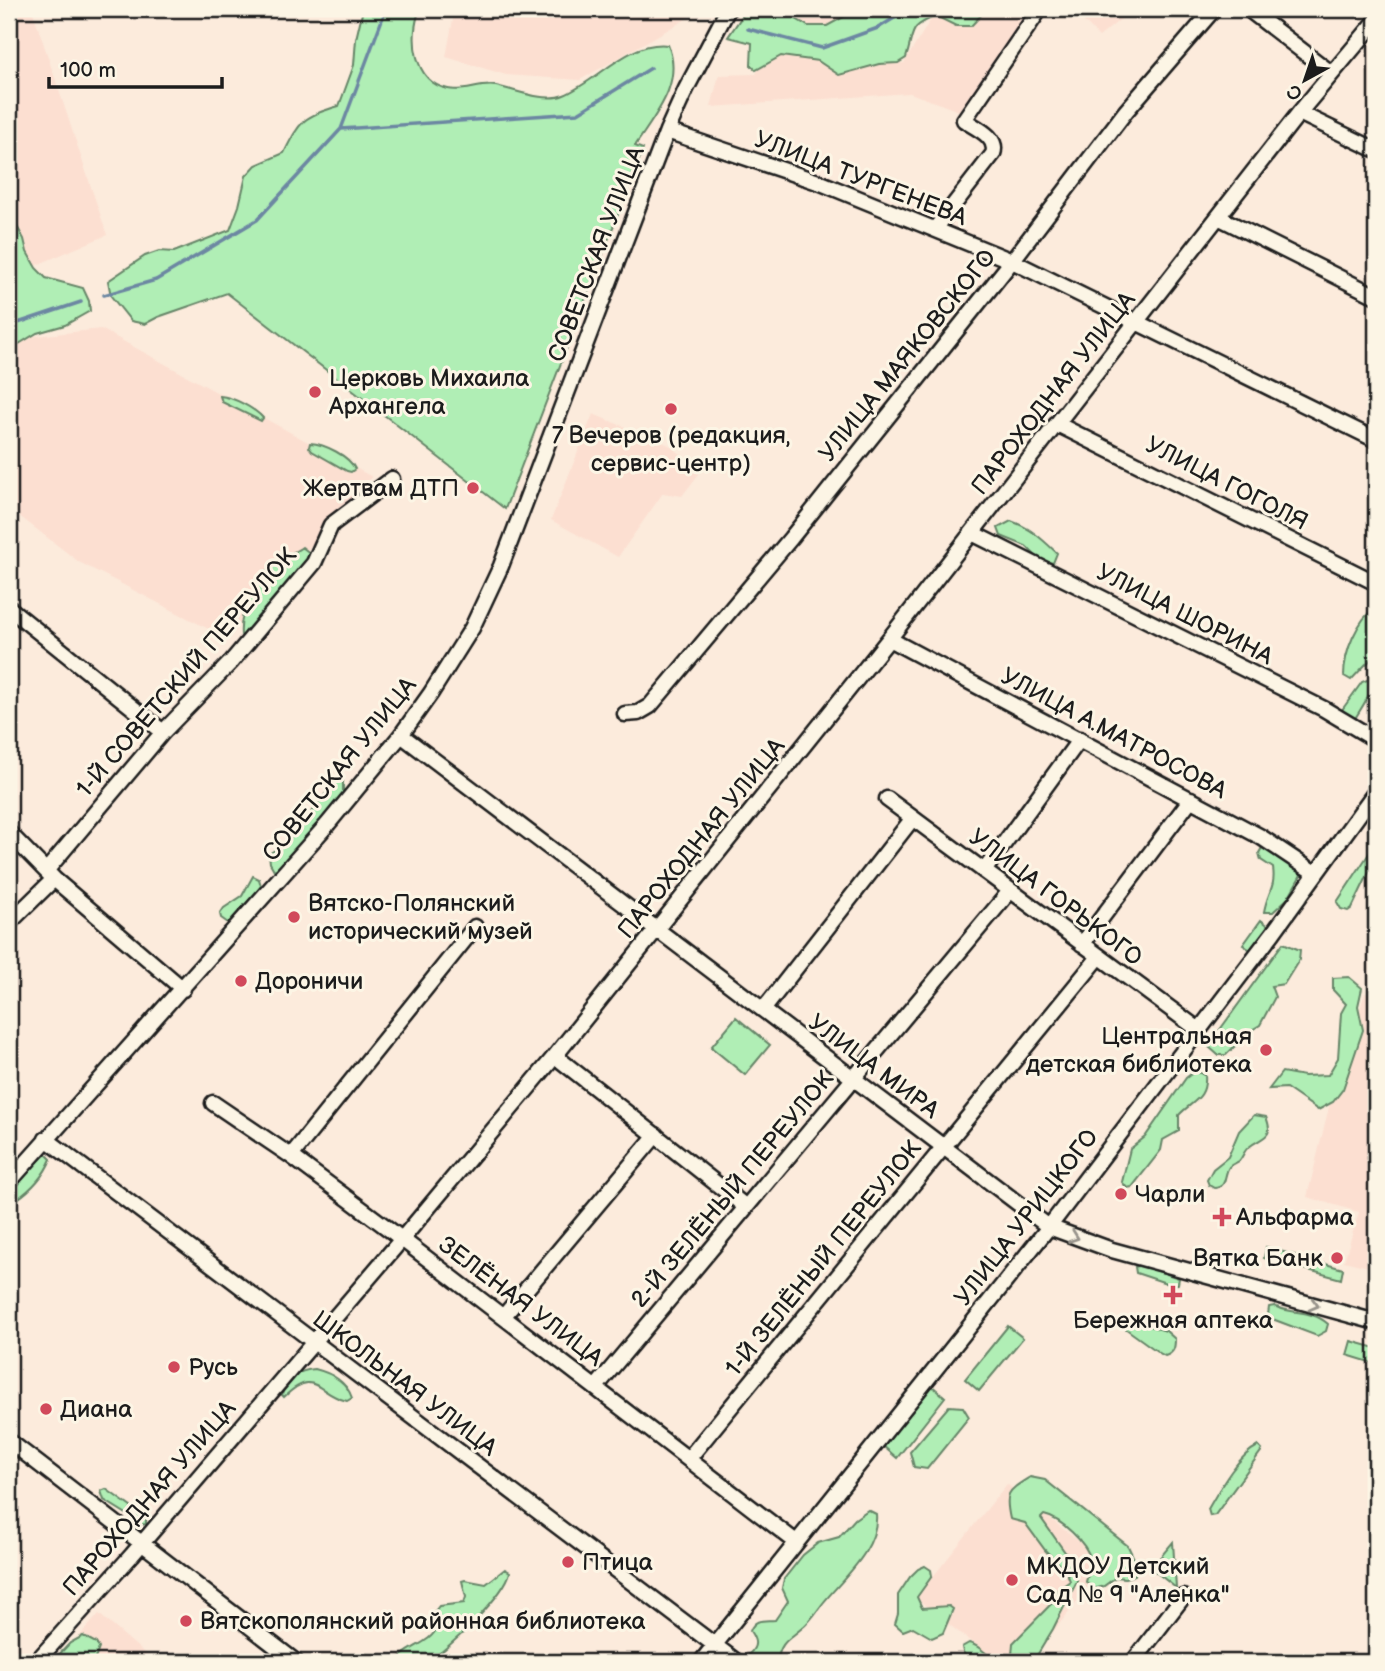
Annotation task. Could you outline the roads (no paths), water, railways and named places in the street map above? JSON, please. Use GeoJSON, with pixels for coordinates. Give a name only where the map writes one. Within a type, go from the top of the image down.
{"type":"FeatureCollection","features":[{"type":"Feature","properties":{"kind":"street","name":"СОВЕТСКАЯ УЛИЦА"},"geometry":{"type":"LineString","coordinates":[[9,1182],[327,825],[401,735],[472,628],[501,566],[667,131],[728,9]]}},
{"type":"Feature","properties":{"kind":"street"},"geometry":{"type":"LineString","coordinates":[[935,229],[993,154],[995,147],[993,140],[964,120],[1040,9]]}},
{"type":"Feature","properties":{"kind":"street","name":"УЛИЦА МАЯКОВСКОГО"},"geometry":{"type":"LineString","coordinates":[[625,713],[638,713],[650,706],[791,538],[1012,261],[1126,111],[1214,9]]}},
{"type":"Feature","properties":{"kind":"street"},"geometry":{"type":"LineString","coordinates":[[1248,9],[1331,73]]}},
{"type":"Feature","properties":{"kind":"street","name":"ПАРОХОДНАЯ УЛИЦА"},"geometry":{"type":"LineString","coordinates":[[36,1662],[141,1545],[555,1056],[889,639],[1299,113],[1376,21]]}},
{"type":"Feature","properties":{"kind":"street"},"geometry":{"type":"LineString","coordinates":[[1299,113],[1376,150]]}},
{"type":"Feature","properties":{"kind":"street","name":"УЛИЦА ТУРГЕНЕВА"},"geometry":{"type":"LineString","coordinates":[[667,131],[821,183],[1012,261],[1376,440]]}},
{"type":"Feature","properties":{"kind":"street"},"geometry":{"type":"LineString","coordinates":[[1218,217],[1376,296]]}},
{"type":"Feature","properties":{"kind":"street","name":"УЛИЦА ГОГОЛЯ"},"geometry":{"type":"LineString","coordinates":[[1057,424],[1376,583]]}},
{"type":"Feature","properties":{"kind":"street","name":"1-Й СОВЕТСКИЙ ПЕРЕУЛОК"},"geometry":{"type":"LineString","coordinates":[[9,923],[163,732],[231,662],[314,564],[331,525],[392,480]]}},
{"type":"Feature","properties":{"kind":"street","name":"УЛИЦА ШОРИНА"},"geometry":{"type":"LineString","coordinates":[[972,533],[1324,709],[1376,740]]}},
{"type":"Feature","properties":{"kind":"street"},"geometry":{"type":"LineString","coordinates":[[9,608],[163,732]]}},
{"type":"Feature","properties":{"kind":"street","name":"УЛИЦА А.МАТРОСОВА"},"geometry":{"type":"LineString","coordinates":[[889,639],[1261,837],[1315,873]]}},
{"type":"Feature","properties":{"kind":"street","name":"УЛИЦА МИРА"},"geometry":{"type":"LineString","coordinates":[[401,735],[1049,1227],[1112,1250],[1376,1322]]}},
{"type":"Feature","properties":{"kind":"street"},"geometry":{"type":"LineString","coordinates":[[984,871],[1080,739]]}},
{"type":"Feature","properties":{"kind":"street","name":"УЛИЦА УРИЦКОГО"},"geometry":{"type":"LineString","coordinates":[[701,1662],[1049,1227],[1376,791]]}},
{"type":"Feature","properties":{"kind":"street","name":"УЛИЦА ГОРЬКОГО"},"geometry":{"type":"LineString","coordinates":[[887,799],[1199,1030]]}},
{"type":"Feature","properties":{"kind":"street"},"geometry":{"type":"LineString","coordinates":[[1082,944],[1191,799]]}},
{"type":"Feature","properties":{"kind":"street"},"geometry":{"type":"LineString","coordinates":[[763,1010],[912,818]]}},
{"type":"Feature","properties":{"kind":"street"},"geometry":{"type":"LineString","coordinates":[[9,833],[50,875],[183,989]]}},
{"type":"Feature","properties":{"kind":"street","name":"2-Й ЗЕЛЁНЫЙ ПЕРЕУЛОК"},"geometry":{"type":"LineString","coordinates":[[596,1387],[1010,891]]}},
{"type":"Feature","properties":{"kind":"street"},"geometry":{"type":"LineString","coordinates":[[291,1156],[475,927]]}},
{"type":"Feature","properties":{"kind":"street","name":"1-Й ЗЕЛЁНЫЙ ПЕРЕУЛОК"},"geometry":{"type":"LineString","coordinates":[[689,1458],[1099,957]]}},
{"type":"Feature","properties":{"kind":"street"},"geometry":{"type":"LineString","coordinates":[[555,1056],[746,1207]]}},
{"type":"Feature","properties":{"kind":"street","name":"ЗЕЛЁНАЯ УЛИЦА"},"geometry":{"type":"LineString","coordinates":[[213,1103],[291,1156],[402,1239],[796,1542]]}},
{"type":"Feature","properties":{"kind":"street"},"geometry":{"type":"LineString","coordinates":[[503,1317],[656,1135]]}},
{"type":"Feature","properties":{"kind":"street","name":"ШКОЛЬНАЯ УЛИЦА"},"geometry":{"type":"LineString","coordinates":[[46,1139],[737,1662]]}},
{"type":"Feature","properties":{"kind":"street"},"geometry":{"type":"LineString","coordinates":[[9,1441],[296,1662]]}},
{"type":"Feature","properties":{"kind":"street"},"geometry":{"type":"LineString","coordinates":[[1133,1662],[1183,1597]]}},
{"type":"Feature","properties":{"kind":"waterway"},"geometry":{"type":"LineString","coordinates":[[104,295],[156,280],[257,220],[341,129],[386,9]]}},
{"type":"Feature","properties":{"kind":"waterway"},"geometry":{"type":"LineString","coordinates":[[748,29],[822,48],[878,28],[909,9]]}},
{"type":"Feature","properties":{"kind":"waterway"},"geometry":{"type":"LineString","coordinates":[[341,129],[578,113],[651,68]]}},
{"type":"Feature","properties":{"kind":"waterway"},"geometry":{"type":"LineString","coordinates":[[9,301],[17,322]]}},
{"type":"Feature","properties":{"kind":"waterway"},"geometry":{"type":"LineString","coordinates":[[9,326],[81,302]]}},
{"type":"Feature","properties":{"kind":"place","name":"Церковь Михаила Архангела"},"geometry":{"type":"Point","coordinates":[315,392]}},
{"type":"Feature","properties":{"kind":"place","name":"7 Вечеров (редакция, сервис-центр)"},"geometry":{"type":"Point","coordinates":[671,409]}},
{"type":"Feature","properties":{"kind":"place","name":"Жертвам ДТП"},"geometry":{"type":"Point","coordinates":[473,488]}},
{"type":"Feature","properties":{"kind":"place","name":"Вятско-Полянский исторический музей"},"geometry":{"type":"Point","coordinates":[294,917]}},
{"type":"Feature","properties":{"kind":"place","name":"Дороничи"},"geometry":{"type":"Point","coordinates":[241,981]}},
{"type":"Feature","properties":{"kind":"place","name":"Центральная детская библиотека"},"geometry":{"type":"Point","coordinates":[1266,1050]}},
{"type":"Feature","properties":{"kind":"place","name":"Чарли"},"geometry":{"type":"Point","coordinates":[1121,1194]}},
{"type":"Feature","properties":{"kind":"place","name":"Альфарма"},"geometry":{"type":"Point","coordinates":[1222,1217]}},
{"type":"Feature","properties":{"kind":"place","name":"Вятка Банк"},"geometry":{"type":"Point","coordinates":[1337,1258]}},
{"type":"Feature","properties":{"kind":"place","name":"Бережная аптека"},"geometry":{"type":"Point","coordinates":[1173,1295]}},
{"type":"Feature","properties":{"kind":"place","name":"Русь"},"geometry":{"type":"Point","coordinates":[174,1367]}},
{"type":"Feature","properties":{"kind":"place","name":"Диана"},"geometry":{"type":"Point","coordinates":[46,1409]}},
{"type":"Feature","properties":{"kind":"place","name":"Птица"},"geometry":{"type":"Point","coordinates":[568,1562]}},
{"type":"Feature","properties":{"kind":"place","name":"МКДОУ Детский Сад № 9 \"Аленка\""},"geometry":{"type":"Point","coordinates":[1012,1580]}},
{"type":"Feature","properties":{"kind":"place","name":"Вятскополянский районная библиотека"},"geometry":{"type":"Point","coordinates":[186,1621]}}]}
